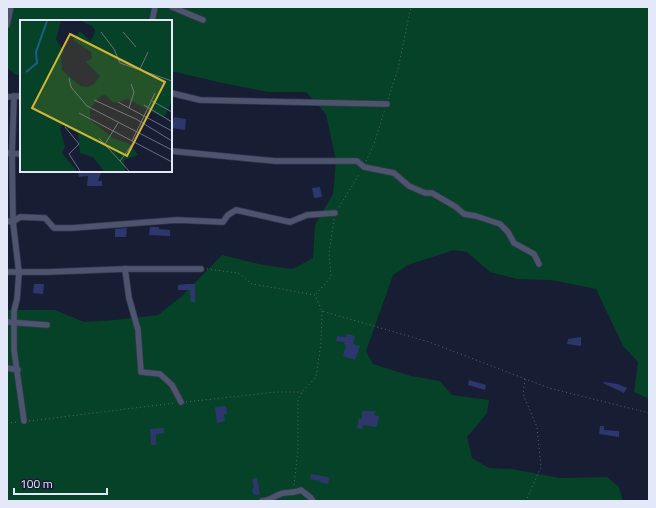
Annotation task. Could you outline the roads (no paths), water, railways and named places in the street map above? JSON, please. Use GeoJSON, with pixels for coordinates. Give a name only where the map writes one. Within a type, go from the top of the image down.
{"type":"FeatureCollection","features":[{"type":"Feature","properties":{"kind":"street"},"geometry":{"type":"LineString","coordinates":[[7,26],[11,7]]}},
{"type":"Feature","properties":{"kind":"street"},"geometry":{"type":"LineString","coordinates":[[152,20],[155,7]]}},
{"type":"Feature","properties":{"kind":"street"},"geometry":{"type":"LineString","coordinates":[[172,7],[203,20]]}},
{"type":"Feature","properties":{"kind":"street"},"geometry":{"type":"LineString","coordinates":[[172,94],[200,100],[387,104]]}},
{"type":"Feature","properties":{"kind":"street"},"geometry":{"type":"LineString","coordinates":[[14,96],[10,153],[10,221],[19,273],[17,299],[14,311],[14,350],[24,421]]}},
{"type":"Feature","properties":{"kind":"street"},"geometry":{"type":"LineString","coordinates":[[7,97],[20,96]]}},
{"type":"Feature","properties":{"kind":"street"},"geometry":{"type":"LineString","coordinates":[[172,151],[275,161],[357,161],[364,167],[394,173],[409,186],[425,193],[432,193],[456,207],[464,214],[476,216],[500,224],[508,232],[514,243],[534,254],[538,264]]}},
{"type":"Feature","properties":{"kind":"street"},"geometry":{"type":"LineString","coordinates":[[10,153],[20,154]]}},
{"type":"Feature","properties":{"kind":"street"},"geometry":{"type":"LineString","coordinates":[[10,221],[20,217],[45,218],[54,228],[72,228],[177,220],[223,222],[228,215],[236,210],[290,222],[306,215],[335,213]]}},
{"type":"Feature","properties":{"kind":"street"},"geometry":{"type":"LineString","coordinates":[[125,269],[129,298],[138,330],[141,372],[160,374],[172,385],[181,402]]}},
{"type":"Feature","properties":{"kind":"street"},"geometry":{"type":"LineString","coordinates":[[7,272],[201,269]]}},
{"type":"Feature","properties":{"kind":"street"},"geometry":{"type":"LineString","coordinates":[[7,322],[47,325]]}},
{"type":"Feature","properties":{"kind":"street"},"geometry":{"type":"LineString","coordinates":[[7,368],[18,370]]}},
{"type":"Feature","properties":{"kind":"street"},"geometry":{"type":"LineString","coordinates":[[262,501],[270,500],[284,492],[293,493],[301,490],[313,501]]}}]}
